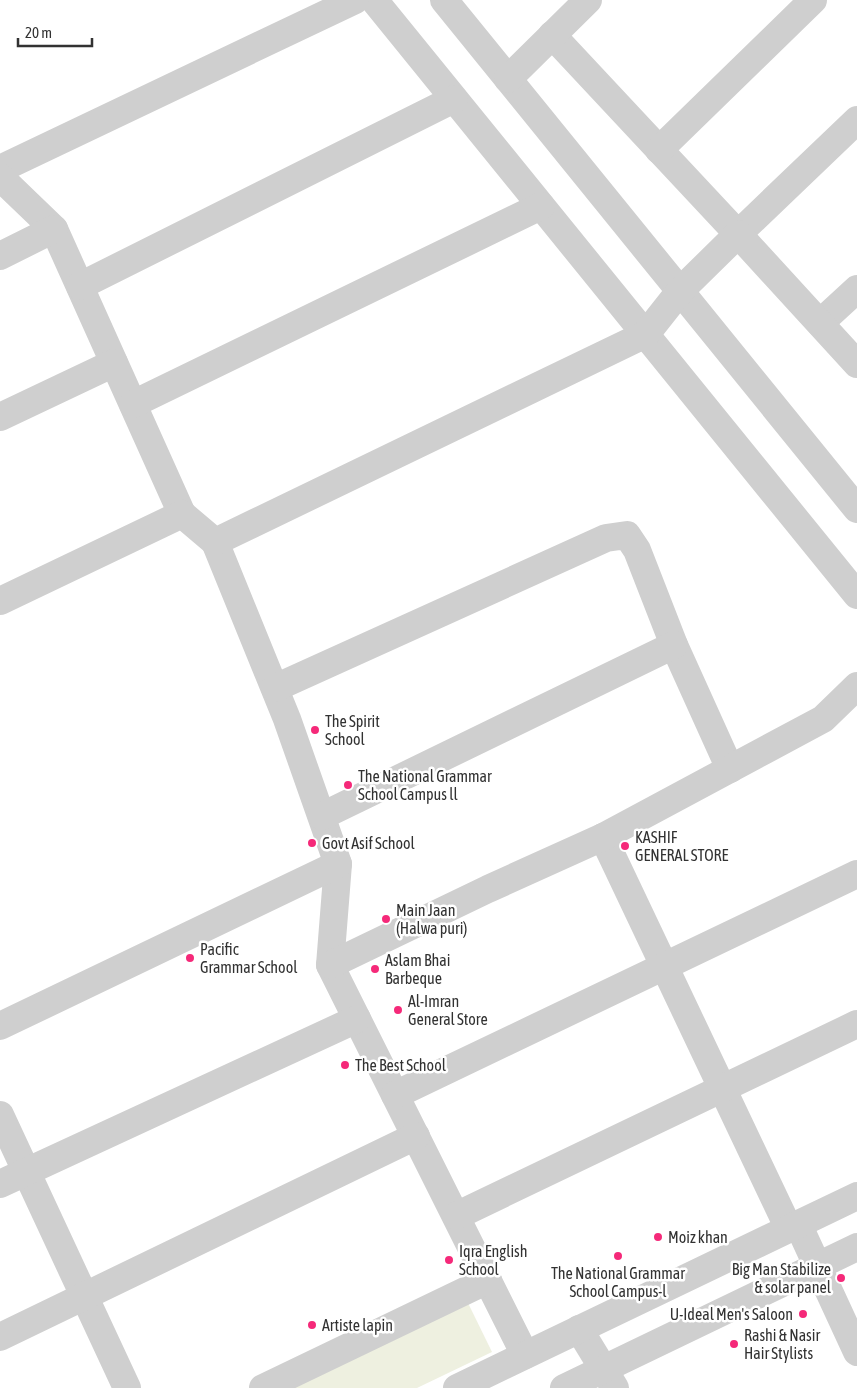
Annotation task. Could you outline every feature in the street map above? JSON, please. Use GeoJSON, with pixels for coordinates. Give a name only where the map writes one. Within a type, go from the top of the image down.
{"type":"FeatureCollection","features":[{"type":"Feature","properties":{"kind":"street"},"geometry":{"type":"LineString","coordinates":[[0,169],[355,0]]}},
{"type":"Feature","properties":{"kind":"street"},"geometry":{"type":"LineString","coordinates":[[374,0],[857,595]]}},
{"type":"Feature","properties":{"kind":"street"},"geometry":{"type":"LineString","coordinates":[[444,0],[857,509]]}},
{"type":"Feature","properties":{"kind":"street"},"geometry":{"type":"LineString","coordinates":[[508,79],[588,0]]}},
{"type":"Feature","properties":{"kind":"street"},"geometry":{"type":"LineString","coordinates":[[659,150],[813,0]]}},
{"type":"Feature","properties":{"kind":"street"},"geometry":{"type":"LineString","coordinates":[[552,35],[857,364]]}},
{"type":"Feature","properties":{"kind":"street"},"geometry":{"type":"LineString","coordinates":[[80,286],[454,99]]}},
{"type":"Feature","properties":{"kind":"street"},"geometry":{"type":"LineString","coordinates":[[215,542],[646,334],[680,291],[857,120]]}},
{"type":"Feature","properties":{"kind":"street"},"geometry":{"type":"LineString","coordinates":[[0,177],[54,229],[182,514],[215,542],[275,688],[338,864],[330,965],[525,1355]]}},
{"type":"Feature","properties":{"kind":"street"},"geometry":{"type":"LineString","coordinates":[[133,404],[541,206]]}},
{"type":"Feature","properties":{"kind":"street"},"geometry":{"type":"LineString","coordinates":[[0,256],[54,229]]}},
{"type":"Feature","properties":{"kind":"street"},"geometry":{"type":"LineString","coordinates":[[820,323],[857,289]]}},
{"type":"Feature","properties":{"kind":"street"},"geometry":{"type":"LineString","coordinates":[[0,417],[114,363]]}},
{"type":"Feature","properties":{"kind":"street"},"geometry":{"type":"LineString","coordinates":[[0,601],[182,514]]}},
{"type":"Feature","properties":{"kind":"street"},"geometry":{"type":"LineString","coordinates":[[275,688],[606,538],[627,535],[637,550],[674,645],[730,769]]}},
{"type":"Feature","properties":{"kind":"street"},"geometry":{"type":"LineString","coordinates":[[322,816],[674,645]]}},
{"type":"Feature","properties":{"kind":"street"},"geometry":{"type":"LineString","coordinates":[[330,965],[603,836],[730,769],[822,719],[857,686]]}},
{"type":"Feature","properties":{"kind":"street"},"geometry":{"type":"LineString","coordinates":[[603,836],[723,1088],[793,1226],[817,1267],[857,1352]]}},
{"type":"Feature","properties":{"kind":"street"},"geometry":{"type":"LineString","coordinates":[[0,1026],[338,864]]}},
{"type":"Feature","properties":{"kind":"street"},"geometry":{"type":"LineString","coordinates":[[395,1095],[857,874]]}},
{"type":"Feature","properties":{"kind":"street"},"geometry":{"type":"LineString","coordinates":[[0,1184],[357,1019]]}},
{"type":"Feature","properties":{"kind":"street"},"geometry":{"type":"LineString","coordinates":[[456,1216],[857,1024]]}},
{"type":"Feature","properties":{"kind":"street"},"geometry":{"type":"LineString","coordinates":[[0,1115],[127,1388]]}},
{"type":"Feature","properties":{"kind":"street"},"geometry":{"type":"LineString","coordinates":[[0,1337],[416,1136]]}},
{"type":"Feature","properties":{"kind":"street"},"geometry":{"type":"LineString","coordinates":[[457,1388],[857,1196]]}},
{"type":"Feature","properties":{"kind":"street"},"geometry":{"type":"LineString","coordinates":[[564,1388],[610,1378],[857,1247]]}},
{"type":"Feature","properties":{"kind":"street"},"geometry":{"type":"LineString","coordinates":[[263,1388],[488,1280]]}},
{"type":"Feature","properties":{"kind":"street"},"geometry":{"type":"LineString","coordinates":[[579,1329],[610,1378]]}},
{"type":"Feature","properties":{"kind":"green space"},"geometry":{"type":"Polygon","coordinates":[[[467,1301],[492,1352],[417,1388],[289,1388],[467,1301]]]}},
{"type":"Feature","properties":{"kind":"place","name":"The Spirit School"},"geometry":{"type":"Point","coordinates":[315,730]}},
{"type":"Feature","properties":{"kind":"place","name":"The National Grammar School Campus ll"},"geometry":{"type":"Point","coordinates":[348,785]}},
{"type":"Feature","properties":{"kind":"place","name":"Govt Asif School"},"geometry":{"type":"Point","coordinates":[312,843]}},
{"type":"Feature","properties":{"kind":"place","name":"KASHIF GENERAL STORE"},"geometry":{"type":"Point","coordinates":[625,846]}},
{"type":"Feature","properties":{"kind":"place","name":"Main Jaan (Halwa puri)"},"geometry":{"type":"Point","coordinates":[386,919]}},
{"type":"Feature","properties":{"kind":"place","name":"Pacific Grammar School"},"geometry":{"type":"Point","coordinates":[190,958]}},
{"type":"Feature","properties":{"kind":"place","name":"Aslam Bhai Barbeque"},"geometry":{"type":"Point","coordinates":[375,969]}},
{"type":"Feature","properties":{"kind":"place","name":"Al-Imran General Store"},"geometry":{"type":"Point","coordinates":[398,1010]}},
{"type":"Feature","properties":{"kind":"place","name":"The Best School"},"geometry":{"type":"Point","coordinates":[345,1065]}},
{"type":"Feature","properties":{"kind":"place","name":"Moiz khan"},"geometry":{"type":"Point","coordinates":[658,1237]}},
{"type":"Feature","properties":{"kind":"place","name":"The National Grammar School Campus-l"},"geometry":{"type":"Point","coordinates":[618,1256]}},
{"type":"Feature","properties":{"kind":"place","name":"Iqra English School"},"geometry":{"type":"Point","coordinates":[449,1260]}},
{"type":"Feature","properties":{"kind":"place","name":"Big Man Stabilize & solar panel"},"geometry":{"type":"Point","coordinates":[841,1278]}},
{"type":"Feature","properties":{"kind":"place","name":"U-Ideal Men's Saloon"},"geometry":{"type":"Point","coordinates":[803,1314]}},
{"type":"Feature","properties":{"kind":"place","name":"Artiste lapin"},"geometry":{"type":"Point","coordinates":[312,1325]}},
{"type":"Feature","properties":{"kind":"place","name":"Rashi & Nasir Hair Stylists"},"geometry":{"type":"Point","coordinates":[734,1344]}}]}
